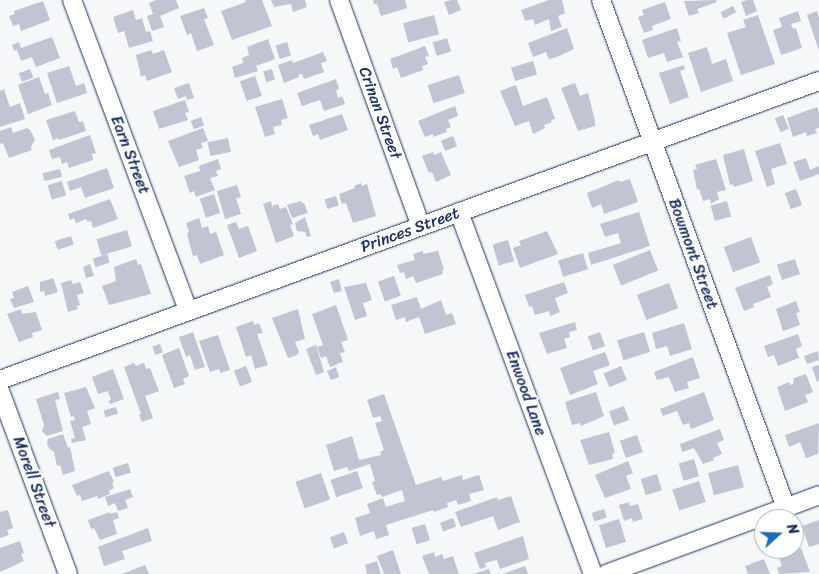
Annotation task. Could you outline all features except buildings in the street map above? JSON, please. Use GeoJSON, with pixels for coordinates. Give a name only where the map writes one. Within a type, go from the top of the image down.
{"type":"FeatureCollection","features":[{"type":"Feature","properties":{"kind":"street","name":"Earn Street"},"geometry":{"type":"LineString","coordinates":[[72,0],[188,311]]}},
{"type":"Feature","properties":{"kind":"street","name":"Crinan Street"},"geometry":{"type":"LineString","coordinates":[[339,0],[421,226]]}},
{"type":"Feature","properties":{"kind":"street","name":"Bowmont Street"},"geometry":{"type":"LineString","coordinates":[[601,0],[786,508]]}},
{"type":"Feature","properties":{"kind":"street","name":"Princes Street"},"geometry":{"type":"LineString","coordinates":[[0,380],[819,81]]}},
{"type":"Feature","properties":{"kind":"street","name":"Enwood Lane"},"geometry":{"type":"LineString","coordinates":[[459,212],[593,574]]}},
{"type":"Feature","properties":{"kind":"street","name":"Morell Street"},"geometry":{"type":"LineString","coordinates":[[0,391],[68,574]]}},
{"type":"Feature","properties":{"kind":"street"},"geometry":{"type":"LineString","coordinates":[[606,574],[819,495]]}}]}
